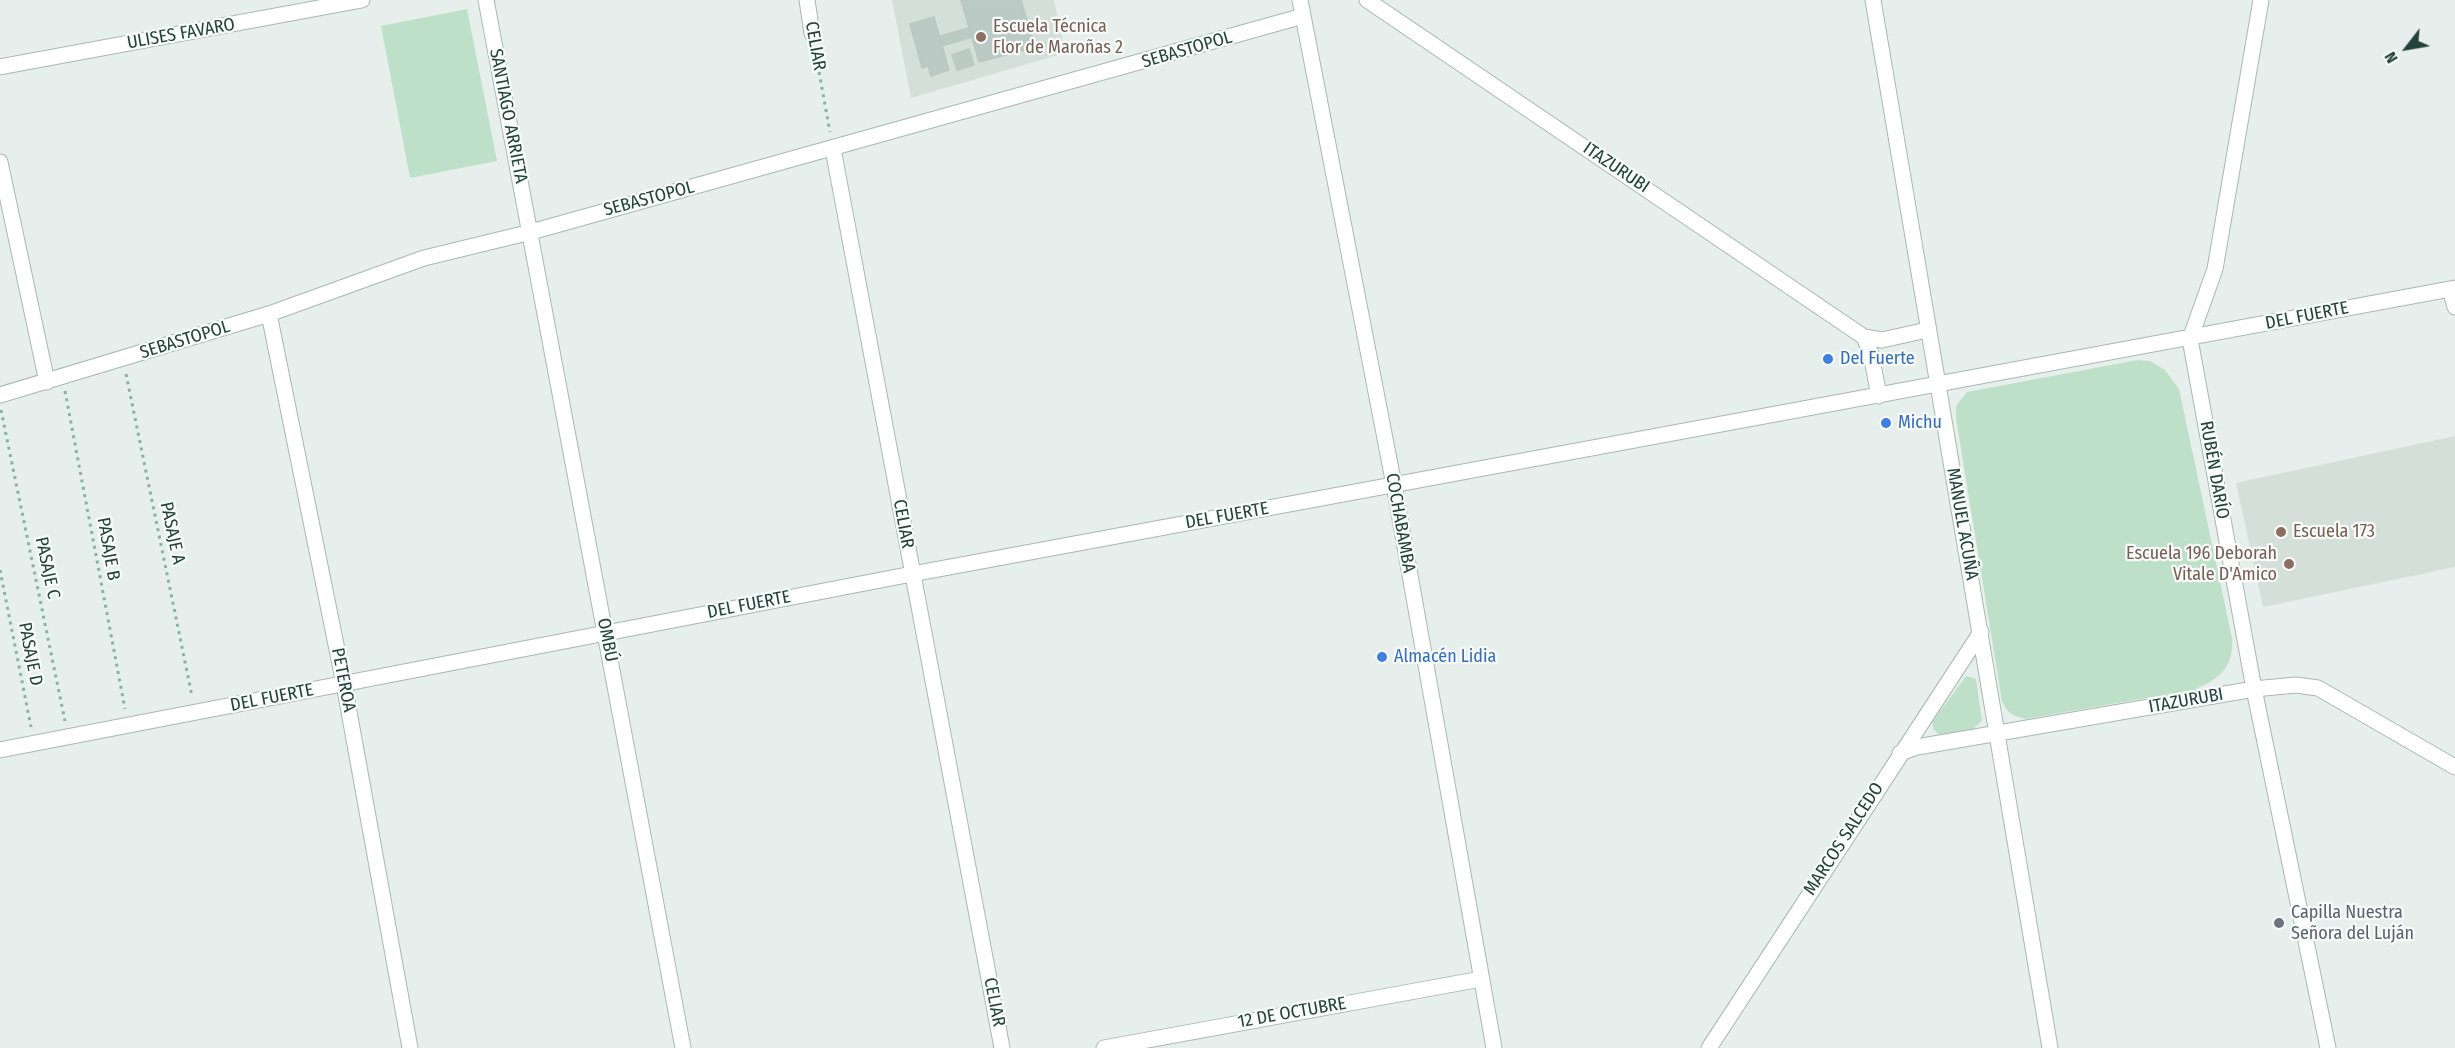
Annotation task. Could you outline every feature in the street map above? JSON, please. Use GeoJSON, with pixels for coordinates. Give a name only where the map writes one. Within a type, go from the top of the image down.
{"type":"FeatureCollection","features":[{"type":"Feature","properties":{"kind":"street","name":"ULISES FAVARO"},"geometry":{"type":"LineString","coordinates":[[0,67],[362,0]]}},
{"type":"Feature","properties":{"kind":"street","name":"SANTIAGO ARRIETA"},"geometry":{"type":"LineString","coordinates":[[486,0],[531,232]]}},
{"type":"Feature","properties":{"kind":"street","name":"CELIAR"},"geometry":{"type":"LineString","coordinates":[[807,0],[812,34]]}},
{"type":"Feature","properties":{"kind":"street","name":"COCHABAMBA"},"geometry":{"type":"LineString","coordinates":[[1300,0],[1394,485],[1494,1048]]}},
{"type":"Feature","properties":{"kind":"street","name":"ITAZURUBI"},"geometry":{"type":"LineString","coordinates":[[1367,0],[1864,337]]}},
{"type":"Feature","properties":{"kind":"street","name":"MANUEL ACUÑA"},"geometry":{"type":"LineString","coordinates":[[1873,0],[2050,1048]]}},
{"type":"Feature","properties":{"kind":"street"},"geometry":{"type":"LineString","coordinates":[[2190,339],[2215,269],[2261,0]]}},
{"type":"Feature","properties":{"kind":"street","name":"SEBASTOPOL"},"geometry":{"type":"LineString","coordinates":[[0,395],[269,314],[424,258],[531,232],[833,149],[1303,16]]}},
{"type":"Feature","properties":{"kind":"street","name":"CELIAR"},"geometry":{"type":"LineString","coordinates":[[833,149],[1002,1048]]}},
{"type":"Feature","properties":{"kind":"street"},"geometry":{"type":"LineString","coordinates":[[0,162],[47,382]]}},
{"type":"Feature","properties":{"kind":"street","name":"OMBÚ"},"geometry":{"type":"LineString","coordinates":[[531,232],[683,1048]]}},
{"type":"Feature","properties":{"kind":"street"},"geometry":{"type":"LineString","coordinates":[[2452,288],[2455,307]]}},
{"type":"Feature","properties":{"kind":"street","name":"DEL FUERTE"},"geometry":{"type":"LineString","coordinates":[[0,750],[912,574],[2190,339],[2452,288]]}},
{"type":"Feature","properties":{"kind":"street","name":"PETEROA"},"geometry":{"type":"LineString","coordinates":[[269,314],[344,684],[410,1048]]}},
{"type":"Feature","properties":{"kind":"street"},"geometry":{"type":"LineString","coordinates":[[1879,396],[1873,362],[1864,337],[1882,340],[1928,330]]}},
{"type":"Feature","properties":{"kind":"street","name":"RUBÉN DARÍO"},"geometry":{"type":"LineString","coordinates":[[2190,339],[2254,689],[2328,1048]]}},
{"type":"Feature","properties":{"kind":"street","name":"MARCOS SALCEDO"},"geometry":{"type":"LineString","coordinates":[[1709,1048],[1981,632]]}},
{"type":"Feature","properties":{"kind":"street","name":"ITAZURUBI"},"geometry":{"type":"LineString","coordinates":[[1900,753],[1917,747],[1998,735],[2254,689],[2296,685],[2318,688],[2455,767]]}},
{"type":"Feature","properties":{"kind":"street","name":"12 DE OCTUBRE"},"geometry":{"type":"LineString","coordinates":[[1104,1048],[1481,979]]}},
{"type":"Feature","properties":{"kind":"path","name":"CELIAR"},"geometry":{"type":"LineString","coordinates":[[812,34],[833,149]]}},
{"type":"Feature","properties":{"kind":"path","name":"PASAJE A"},"geometry":{"type":"LineString","coordinates":[[123,359],[195,713]]}},
{"type":"Feature","properties":{"kind":"path","name":"PASAJE B"},"geometry":{"type":"LineString","coordinates":[[63,377],[129,726]]}},
{"type":"Feature","properties":{"kind":"path","name":"PASAJE C"},"geometry":{"type":"LineString","coordinates":[[0,404],[68,737]]}},
{"type":"Feature","properties":{"kind":"path","name":"PASAJE D"},"geometry":{"type":"LineString","coordinates":[[0,570],[34,744]]}},
{"type":"Feature","properties":{"kind":"shaded area","name":"Escuela Técnica Flor de Maroñas 2"},"geometry":{"type":"Polygon","coordinates":[[[892,0],[1054,0],[1065,53],[911,98],[892,0]]]}},
{"type":"Feature","properties":{"kind":"shaded area"},"geometry":{"type":"Polygon","coordinates":[[[2455,436],[2455,567],[2263,607],[2236,483],[2455,436]]]}},
{"type":"Feature","properties":{"kind":"green space"},"geometry":{"type":"Polygon","coordinates":[[[467,9],[497,161],[410,178],[381,26],[467,9]]]}},
{"type":"Feature","properties":{"kind":"green space"},"geometry":{"type":"Polygon","coordinates":[[[2138,360],[2150,361],[2165,370],[2179,389],[2232,638],[2230,657],[2227,665],[2217,677],[2193,690],[2021,718],[2008,711],[2002,701],[1956,418],[1956,406],[1967,392],[2138,360]]]}},
{"type":"Feature","properties":{"kind":"green space"},"geometry":{"type":"Polygon","coordinates":[[[1966,676],[1976,679],[1982,721],[1973,729],[1940,735],[1934,730],[1932,722],[1966,676]]]}},
{"type":"Feature","properties":{"kind":"building"},"geometry":{"type":"Polygon","coordinates":[[[961,0],[1021,0],[1035,47],[979,62],[961,0]]]}},
{"type":"Feature","properties":{"kind":"building"},"geometry":{"type":"Polygon","coordinates":[[[934,17],[949,70],[931,76],[928,66],[922,68],[910,24],[934,17]]]}},
{"type":"Feature","properties":{"kind":"building"},"geometry":{"type":"Polygon","coordinates":[[[969,28],[972,37],[942,46],[940,36],[969,28]]]}},
{"type":"Feature","properties":{"kind":"building"},"geometry":{"type":"Polygon","coordinates":[[[969,49],[974,65],[957,70],[952,55],[969,49]]]}},
{"type":"Feature","properties":{"kind":"place","name":"Escuela Técnica Flor de Maroñas 2"},"geometry":{"type":"Point","coordinates":[981,37]}},
{"type":"Feature","properties":{"kind":"place","name":"Del Fuerte"},"geometry":{"type":"Point","coordinates":[1828,359]}},
{"type":"Feature","properties":{"kind":"place","name":"Michu"},"geometry":{"type":"Point","coordinates":[1886,423]}},
{"type":"Feature","properties":{"kind":"place","name":"Escuela 173"},"geometry":{"type":"Point","coordinates":[2281,532]}},
{"type":"Feature","properties":{"kind":"place","name":"Escuela 196 Deborah Vitale D'Amico"},"geometry":{"type":"Point","coordinates":[2289,564]}},
{"type":"Feature","properties":{"kind":"place","name":"Almacén Lidia"},"geometry":{"type":"Point","coordinates":[1382,657]}},
{"type":"Feature","properties":{"kind":"place","name":"Capilla Nuestra Señora del Luján"},"geometry":{"type":"Point","coordinates":[2279,923]}}]}
